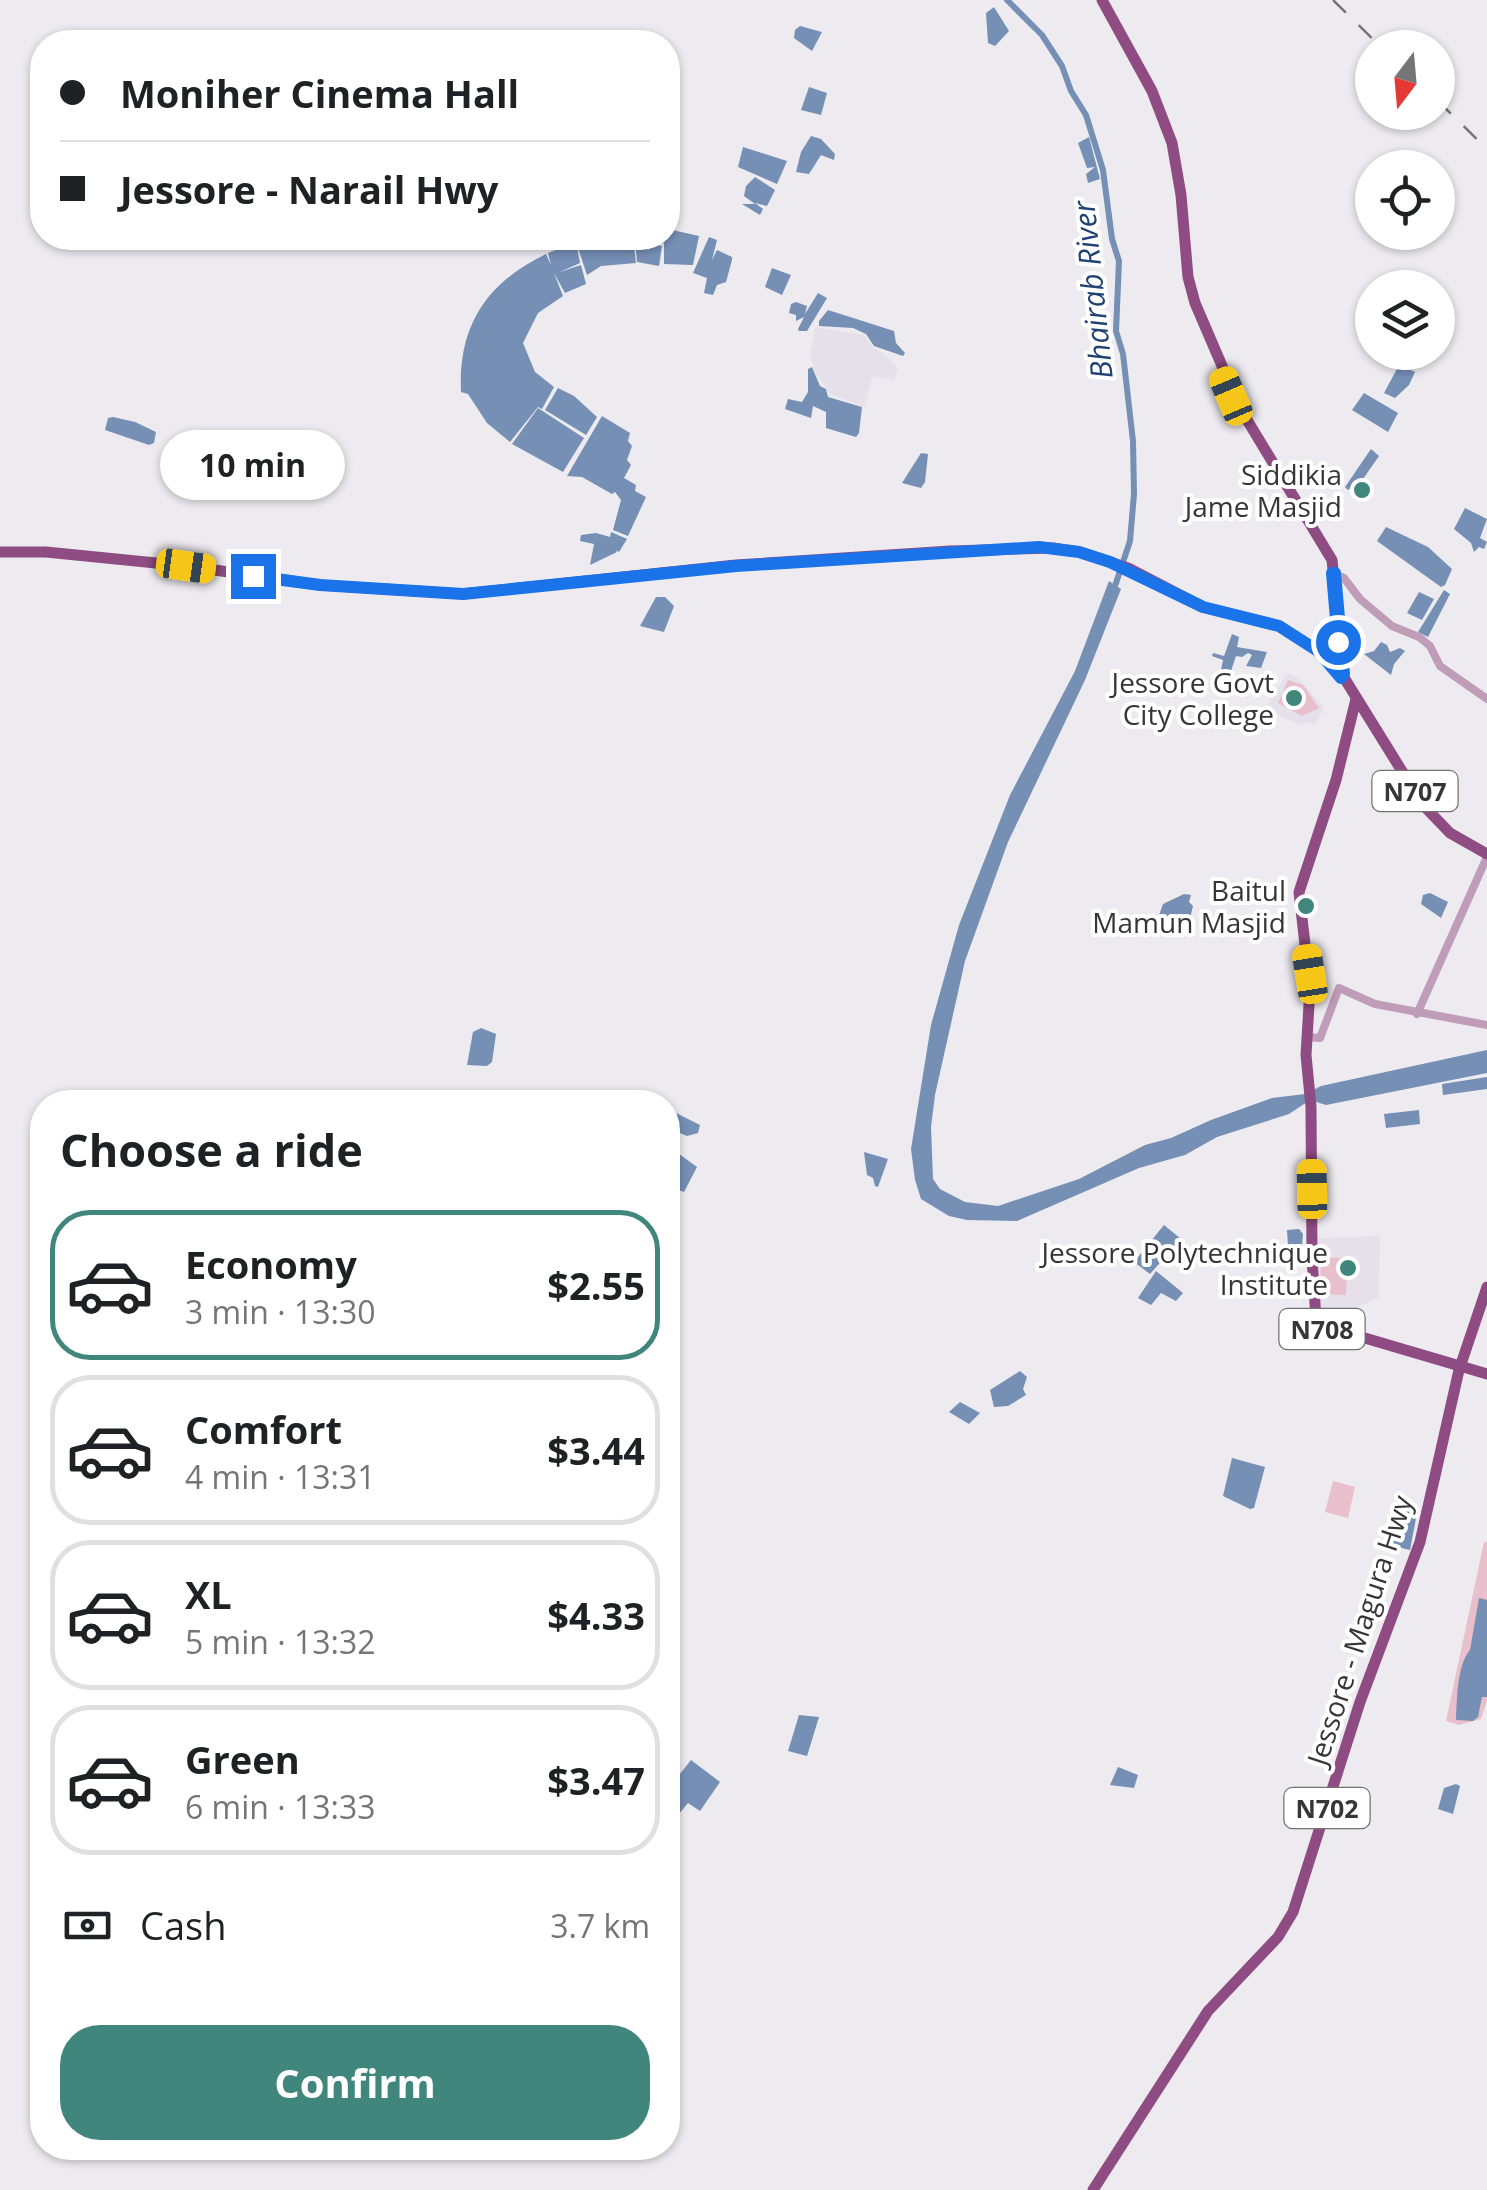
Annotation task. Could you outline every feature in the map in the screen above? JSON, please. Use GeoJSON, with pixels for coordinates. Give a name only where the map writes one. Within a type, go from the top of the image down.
{"type":"FeatureCollection","features":[{"type":"Feature","properties":{"kind":"highway","name":"N707"},"geometry":{"type":"LineString","coordinates":[[1099,0],[1152,91],[1172,142],[1192,294],[1241,410],[1332,560],[1341,674],[1354,701],[1424,806],[1450,834],[1487,856]]}},
{"type":"Feature","properties":{"kind":"highway"},"geometry":{"type":"LineString","coordinates":[[0,552],[46,552],[320,585],[452,594],[736,566],[969,550],[1065,550],[1124,567],[1203,607],[1279,626],[1318,651],[1341,674]]}},
{"type":"Feature","properties":{"kind":"highway","name":"N708"},"geometry":{"type":"LineString","coordinates":[[1354,701],[1336,780],[1299,892],[1310,974],[1307,1038],[1312,1324],[1487,1375]]}},
{"type":"Feature","properties":{"kind":"highway","name":"N702"},"geometry":{"type":"LineString","coordinates":[[1461,1369],[1487,1288]]}},
{"type":"Feature","properties":{"kind":"highway","name":"Jessore - Magura Hwy"},"geometry":{"type":"LineString","coordinates":[[1093,2190],[1208,2011],[1278,1937],[1290,1918],[1360,1702],[1420,1542],[1461,1369]]}},
{"type":"Feature","properties":{"kind":"street"},"geometry":{"type":"LineString","coordinates":[[1334,573],[1392,626],[1420,637],[1430,646],[1440,666],[1487,699]]}},
{"type":"Feature","properties":{"kind":"street"},"geometry":{"type":"LineString","coordinates":[[1417,1014],[1487,856]]}},
{"type":"Feature","properties":{"kind":"street"},"geometry":{"type":"LineString","coordinates":[[1307,1038],[1320,1038],[1339,988],[1369,1002],[1487,1025]]}},
{"type":"Feature","properties":{"kind":"shaded area"},"geometry":{"type":"Polygon","coordinates":[[[815,327],[864,335],[898,369],[894,380],[872,376],[865,407],[830,394],[815,372],[810,355],[815,327]]]}},
{"type":"Feature","properties":{"kind":"shaded area","name":"Jessore Govt City College"},"geometry":{"type":"Polygon","coordinates":[[[1287,673],[1299,678],[1324,708],[1315,725],[1301,725],[1265,709],[1287,673]]]}},
{"type":"Feature","properties":{"kind":"shaded area"},"geometry":{"type":"Polygon","coordinates":[[[1288,680],[1303,685],[1319,708],[1302,716],[1278,703],[1288,680]]]}},
{"type":"Feature","properties":{"kind":"shaded area","name":"Jessore Polytechnique Institute"},"geometry":{"type":"Polygon","coordinates":[[[1380,1236],[1379,1297],[1325,1323],[1318,1310],[1317,1238],[1380,1236]]]}},
{"type":"Feature","properties":{"kind":"shaded area"},"geometry":{"type":"Polygon","coordinates":[[[1321,1257],[1342,1258],[1342,1267],[1347,1268],[1346,1295],[1320,1294],[1321,1257]]]}},
{"type":"Feature","properties":{"kind":"shaded area"},"geometry":{"type":"Polygon","coordinates":[[[1333,1481],[1355,1487],[1348,1518],[1325,1512],[1333,1481]]]}},
{"type":"Feature","properties":{"kind":"shaded area"},"geometry":{"type":"Polygon","coordinates":[[[1484,1542],[1487,1701],[1481,1719],[1459,1725],[1446,1721],[1484,1542]]]}},
{"type":"Feature","properties":{"kind":"water"},"geometry":{"type":"Polygon","coordinates":[[[994,7],[1009,31],[995,46],[988,43],[986,13],[994,7]]]}},
{"type":"Feature","properties":{"kind":"water"},"geometry":{"type":"Polygon","coordinates":[[[800,26],[822,32],[812,51],[794,38],[800,26]]]}},
{"type":"Feature","properties":{"kind":"water"},"geometry":{"type":"Polygon","coordinates":[[[809,87],[827,93],[821,115],[801,110],[809,87]]]}},
{"type":"Feature","properties":{"kind":"water"},"geometry":{"type":"Polygon","coordinates":[[[811,136],[821,139],[835,154],[834,160],[821,155],[809,174],[796,172],[801,152],[811,136]]]}},
{"type":"Feature","properties":{"kind":"water"},"geometry":{"type":"Polygon","coordinates":[[[1089,137],[1100,179],[1088,183],[1086,174],[1095,167],[1087,168],[1078,143],[1089,137]]]}},
{"type":"Feature","properties":{"kind":"water"},"geometry":{"type":"Polygon","coordinates":[[[743,147],[787,161],[777,184],[738,167],[743,147]]]}},
{"type":"Feature","properties":{"kind":"water"},"geometry":{"type":"Polygon","coordinates":[[[755,177],[775,190],[767,206],[755,203],[763,209],[760,215],[742,204],[755,204],[744,196],[746,186],[755,177]]]}},
{"type":"Feature","properties":{"kind":"water"},"geometry":{"type":"Polygon","coordinates":[[[680,232],[699,236],[693,265],[664,264],[664,250],[680,250],[680,232]]]}},
{"type":"Feature","properties":{"kind":"water"},"geometry":{"type":"Polygon","coordinates":[[[709,237],[717,240],[712,260],[717,250],[732,257],[726,282],[717,285],[713,295],[704,293],[707,278],[693,273],[709,237]]]}},
{"type":"Feature","properties":{"kind":"water"},"geometry":{"type":"Polygon","coordinates":[[[578,250],[580,263],[560,272],[581,265],[586,284],[565,293],[554,273],[563,296],[538,313],[523,343],[535,372],[554,387],[542,409],[538,407],[510,442],[487,423],[468,394],[461,392],[465,347],[480,309],[492,293],[546,254],[551,265],[548,253],[578,250]]]}},
{"type":"Feature","properties":{"kind":"water"},"geometry":{"type":"Polygon","coordinates":[[[579,250],[634,250],[636,263],[601,266],[587,275],[579,250]]]}},
{"type":"Feature","properties":{"kind":"water"},"geometry":{"type":"Polygon","coordinates":[[[636,250],[661,250],[659,266],[637,262],[636,250]]]}},
{"type":"Feature","properties":{"kind":"water"},"geometry":{"type":"Polygon","coordinates":[[[772,268],[791,275],[782,295],[765,287],[772,268]]]}},
{"type":"Feature","properties":{"kind":"water"},"geometry":{"type":"Polygon","coordinates":[[[818,293],[827,298],[807,331],[799,331],[804,317],[796,321],[796,315],[789,313],[791,304],[807,306],[805,314],[818,293]]]}},
{"type":"Feature","properties":{"kind":"water"},"geometry":{"type":"Polygon","coordinates":[[[828,310],[894,331],[896,343],[905,353],[903,356],[874,346],[866,334],[853,328],[819,326],[828,310]]]}},
{"type":"Feature","properties":{"kind":"water"},"geometry":{"type":"Polygon","coordinates":[[[812,367],[828,397],[862,407],[856,437],[826,428],[826,412],[813,406],[811,418],[785,409],[788,399],[802,402],[808,392],[808,369],[812,367]]]}},
{"type":"Feature","properties":{"kind":"water"},"geometry":{"type":"Polygon","coordinates":[[[1396,370],[1415,372],[1409,385],[1395,398],[1384,393],[1396,370]]]}},
{"type":"Feature","properties":{"kind":"water"},"geometry":{"type":"Polygon","coordinates":[[[558,388],[574,396],[597,417],[586,435],[545,410],[558,388]]]}},
{"type":"Feature","properties":{"kind":"water"},"geometry":{"type":"Polygon","coordinates":[[[1364,393],[1398,413],[1388,432],[1352,410],[1364,393]]]}},
{"type":"Feature","properties":{"kind":"water"},"geometry":{"type":"Polygon","coordinates":[[[538,408],[584,438],[563,472],[512,444],[538,408]]]}},
{"type":"Feature","properties":{"kind":"water"},"geometry":{"type":"Polygon","coordinates":[[[602,416],[630,433],[628,441],[632,446],[627,460],[631,465],[624,478],[646,497],[628,536],[613,530],[621,500],[615,492],[612,494],[582,477],[567,476],[602,416]]]}},
{"type":"Feature","properties":{"kind":"water"},"geometry":{"type":"Polygon","coordinates":[[[108,418],[156,432],[154,443],[149,445],[105,430],[108,418]]]}},
{"type":"Feature","properties":{"kind":"water"},"geometry":{"type":"Polygon","coordinates":[[[1371,449],[1379,456],[1356,489],[1348,490],[1345,487],[1371,449]]]}},
{"type":"Feature","properties":{"kind":"water"},"geometry":{"type":"Polygon","coordinates":[[[921,453],[928,454],[925,482],[921,488],[902,483],[921,453]]]}},
{"type":"Feature","properties":{"kind":"water"},"geometry":{"type":"Polygon","coordinates":[[[1465,508],[1487,519],[1480,538],[1487,542],[1484,549],[1479,547],[1474,552],[1471,543],[1454,529],[1465,508]]]}},
{"type":"Feature","properties":{"kind":"water"},"geometry":{"type":"Polygon","coordinates":[[[1386,527],[1428,547],[1452,569],[1445,585],[1441,587],[1377,541],[1386,527]]]}},
{"type":"Feature","properties":{"kind":"water"},"geometry":{"type":"Polygon","coordinates":[[[611,532],[627,539],[619,552],[616,550],[590,565],[594,544],[580,541],[581,535],[596,533],[610,537],[611,532]]]}},
{"type":"Feature","properties":{"kind":"water"},"geometry":{"type":"Polygon","coordinates":[[[1109,581],[1121,589],[1085,680],[1008,842],[965,961],[931,1127],[933,1179],[940,1189],[965,1202],[998,1206],[1079,1179],[1145,1145],[1272,1098],[1305,1094],[1321,1086],[1487,1050],[1487,1073],[1326,1105],[1310,1100],[1289,1114],[1217,1137],[1185,1155],[1139,1168],[1017,1221],[949,1216],[921,1199],[911,1149],[931,1025],[959,925],[1010,795],[1075,671],[1109,581]]]}},
{"type":"Feature","properties":{"kind":"water"},"geometry":{"type":"Polygon","coordinates":[[[1444,590],[1450,594],[1428,637],[1418,632],[1444,590]]]}},
{"type":"Feature","properties":{"kind":"water"},"geometry":{"type":"Polygon","coordinates":[[[1419,592],[1434,599],[1422,620],[1407,613],[1419,592]]]}},
{"type":"Feature","properties":{"kind":"water"},"geometry":{"type":"Polygon","coordinates":[[[656,597],[665,597],[674,606],[664,632],[640,626],[656,597]]]}},
{"type":"Feature","properties":{"kind":"water"},"geometry":{"type":"Polygon","coordinates":[[[1232,634],[1239,637],[1237,647],[1267,652],[1261,668],[1246,666],[1252,655],[1248,653],[1236,656],[1231,671],[1221,670],[1223,660],[1212,656],[1224,656],[1232,634]]]}},
{"type":"Feature","properties":{"kind":"water"},"geometry":{"type":"Polygon","coordinates":[[[1381,642],[1390,652],[1400,648],[1405,651],[1391,675],[1364,654],[1374,651],[1381,642]]]}},
{"type":"Feature","properties":{"kind":"water"},"geometry":{"type":"Polygon","coordinates":[[[1430,893],[1448,902],[1441,918],[1421,904],[1423,895],[1430,893]]]}},
{"type":"Feature","properties":{"kind":"water"},"geometry":{"type":"Polygon","coordinates":[[[1184,894],[1191,895],[1189,902],[1193,906],[1187,932],[1157,921],[1163,904],[1184,894]]]}},
{"type":"Feature","properties":{"kind":"water"},"geometry":{"type":"Polygon","coordinates":[[[481,1028],[496,1034],[492,1062],[487,1066],[467,1065],[473,1032],[481,1028]]]}},
{"type":"Feature","properties":{"kind":"water"},"geometry":{"type":"Polygon","coordinates":[[[1487,1077],[1487,1089],[1443,1095],[1442,1084],[1487,1077]]]}},
{"type":"Feature","properties":{"kind":"water"},"geometry":{"type":"Polygon","coordinates":[[[1419,1110],[1420,1124],[1386,1128],[1384,1114],[1419,1110]]]}},
{"type":"Feature","properties":{"kind":"water"},"geometry":{"type":"Polygon","coordinates":[[[680,1115],[700,1125],[698,1133],[680,1133],[680,1115]]]}},
{"type":"Feature","properties":{"kind":"water"},"geometry":{"type":"Polygon","coordinates":[[[864,1152],[888,1159],[878,1187],[867,1175],[864,1152]]]}},
{"type":"Feature","properties":{"kind":"water"},"geometry":{"type":"Polygon","coordinates":[[[680,1155],[697,1167],[684,1192],[680,1190],[680,1155]]]}},
{"type":"Feature","properties":{"kind":"water"},"geometry":{"type":"Polygon","coordinates":[[[1164,1225],[1181,1239],[1150,1274],[1134,1262],[1164,1225]]]}},
{"type":"Feature","properties":{"kind":"water"},"geometry":{"type":"Polygon","coordinates":[[[1299,1229],[1303,1234],[1301,1259],[1289,1261],[1287,1230],[1299,1229]]]}},
{"type":"Feature","properties":{"kind":"water"},"geometry":{"type":"Polygon","coordinates":[[[1156,1271],[1183,1293],[1176,1301],[1161,1293],[1151,1305],[1138,1298],[1156,1271]]]}},
{"type":"Feature","properties":{"kind":"water"},"geometry":{"type":"Polygon","coordinates":[[[1020,1371],[1027,1377],[1023,1389],[1026,1395],[1008,1406],[994,1407],[990,1390],[1020,1371]]]}},
{"type":"Feature","properties":{"kind":"water"},"geometry":{"type":"Polygon","coordinates":[[[960,1402],[980,1413],[969,1424],[949,1412],[960,1402]]]}},
{"type":"Feature","properties":{"kind":"water"},"geometry":{"type":"Polygon","coordinates":[[[1232,1458],[1265,1467],[1254,1508],[1223,1496],[1232,1458]]]}},
{"type":"Feature","properties":{"kind":"water"},"geometry":{"type":"Polygon","coordinates":[[[1394,1507],[1417,1513],[1410,1550],[1385,1544],[1394,1507]]]}},
{"type":"Feature","properties":{"kind":"water"},"geometry":{"type":"Polygon","coordinates":[[[1479,1598],[1487,1600],[1487,1697],[1482,1697],[1478,1717],[1473,1721],[1456,1720],[1460,1673],[1470,1650],[1479,1598]]]}},
{"type":"Feature","properties":{"kind":"water"},"geometry":{"type":"Polygon","coordinates":[[[799,1715],[819,1717],[807,1756],[788,1751],[799,1715]]]}},
{"type":"Feature","properties":{"kind":"water"},"geometry":{"type":"Polygon","coordinates":[[[691,1760],[720,1782],[700,1811],[688,1803],[680,1813],[680,1774],[691,1760]]]}},
{"type":"Feature","properties":{"kind":"water"},"geometry":{"type":"Polygon","coordinates":[[[1118,1767],[1138,1775],[1134,1788],[1110,1785],[1118,1767]]]}},
{"type":"Feature","properties":{"kind":"water"},"geometry":{"type":"Polygon","coordinates":[[[1460,1786],[1453,1814],[1438,1809],[1444,1788],[1460,1786]]]}},
{"type":"Feature","properties":{"kind":"waterway","name":"Bhairab River"},"geometry":{"type":"LineString","coordinates":[[1007,0],[1042,35],[1062,66],[1086,115],[1103,170],[1112,239],[1119,261],[1116,331],[1123,354],[1133,441],[1130,541],[1113,592]]}},
{"type":"Feature","properties":{"kind":"railway"},"geometry":{"type":"LineString","coordinates":[[1333,0],[1364,30]]}},
{"type":"Feature","properties":{"kind":"railway"},"geometry":{"type":"LineString","coordinates":[[1455,118],[1487,149]]}},
{"type":"Feature","properties":{"kind":"place","name":"Siddikia Jame Masjid"},"geometry":{"type":"Point","coordinates":[1362,490]}},
{"type":"Feature","properties":{"kind":"place","name":"Jessore Govt City College"},"geometry":{"type":"Point","coordinates":[1294,698]}},
{"type":"Feature","properties":{"kind":"place","name":"Baitul Mamun Masjid"},"geometry":{"type":"Point","coordinates":[1306,906]}},
{"type":"Feature","properties":{"kind":"place","name":"Jessore Polytechnique Institute"},"geometry":{"type":"Point","coordinates":[1348,1268]}},
{"type":"Feature","properties":{"kind":"route"},"geometry":{"type":"LineString","coordinates":[[253,576],[320,585],[463,594],[772,563],[1039,547],[1079,552],[1110,562],[1203,607],[1279,626],[1318,651],[1341,678],[1344,674],[1335,573],[1338,642]]}}]}
